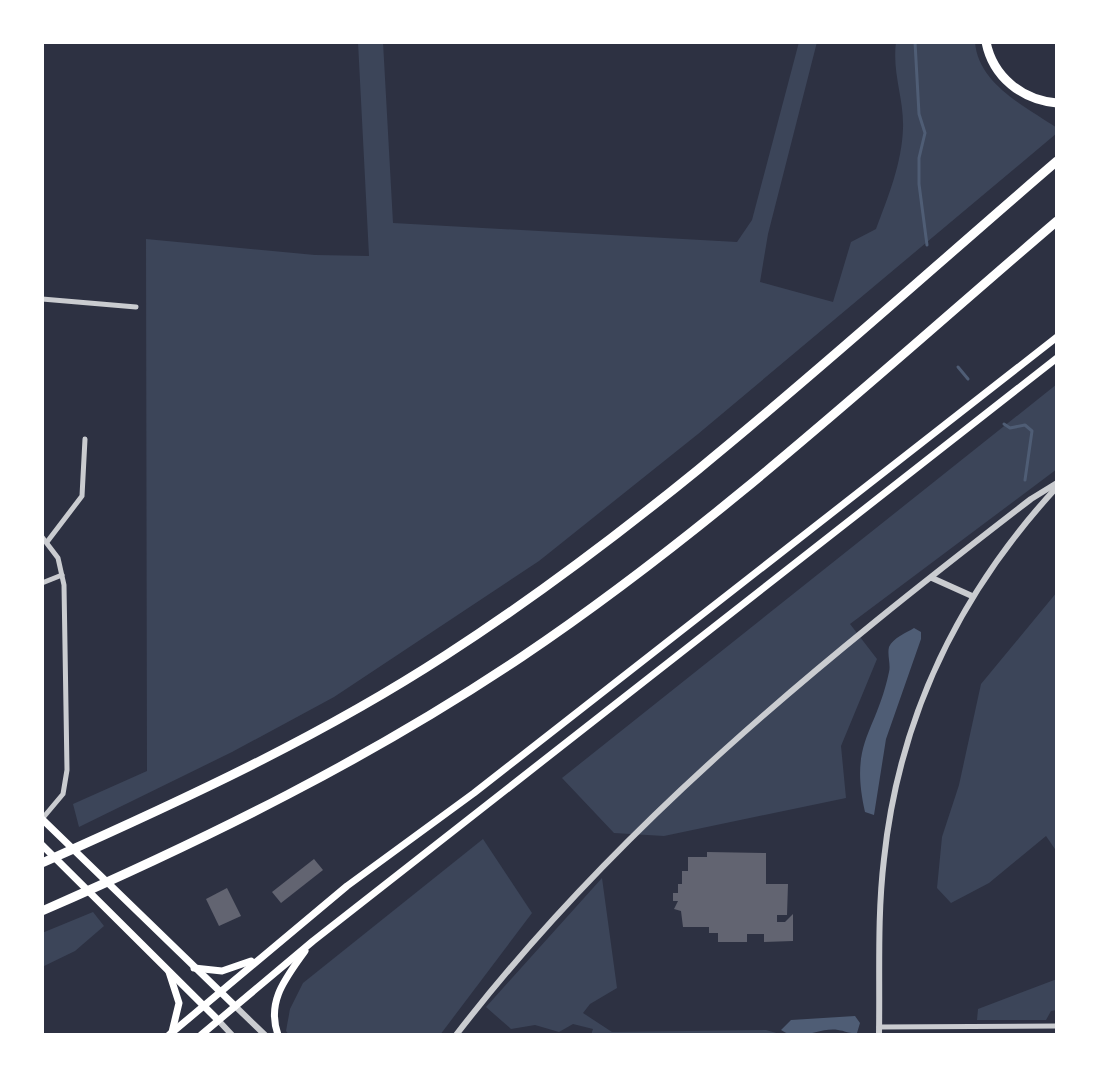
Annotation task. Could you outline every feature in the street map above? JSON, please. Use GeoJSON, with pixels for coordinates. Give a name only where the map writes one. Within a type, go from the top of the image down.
{"type":"FeatureCollection","features":[{"type":"Feature","properties":{"kind":"highway"},"geometry":{"type":"LineString","coordinates":[[986,42],[997,69],[1014,87],[1035,99],[1057,103]]}},
{"type":"Feature","properties":{"kind":"highway"},"geometry":{"type":"LineString","coordinates":[[42,863],[180,802],[310,735],[507,614],[656,502],[1057,161]]}},
{"type":"Feature","properties":{"kind":"highway"},"geometry":{"type":"LineString","coordinates":[[42,911],[123,876],[330,774],[526,654],[715,513],[1057,221]]}},
{"type":"Feature","properties":{"kind":"main road"},"geometry":{"type":"LineString","coordinates":[[170,1034],[347,886],[474,793],[1057,337]]}},
{"type":"Feature","properties":{"kind":"main road"},"geometry":{"type":"LineString","coordinates":[[201,1035],[313,941],[1057,358]]}},
{"type":"Feature","properties":{"kind":"main road"},"geometry":{"type":"LineString","coordinates":[[863,489],[873,502]]}},
{"type":"Feature","properties":{"kind":"main road"},"geometry":{"type":"LineString","coordinates":[[474,793],[485,807]]}},
{"type":"Feature","properties":{"kind":"main road"},"geometry":{"type":"LineString","coordinates":[[42,819],[235,1006]]}},
{"type":"Feature","properties":{"kind":"main road"},"geometry":{"type":"LineString","coordinates":[[42,845],[218,1020]]}},
{"type":"Feature","properties":{"kind":"main road"},"geometry":{"type":"LineString","coordinates":[[278,1035],[273,1015],[277,994],[313,941]]}},
{"type":"Feature","properties":{"kind":"main road"},"geometry":{"type":"LineString","coordinates":[[193,968],[222,971],[257,959]]}},
{"type":"Feature","properties":{"kind":"main road"},"geometry":{"type":"LineString","coordinates":[[166,966],[179,1003],[170,1034]]}},
{"type":"Feature","properties":{"kind":"street"},"geometry":{"type":"LineString","coordinates":[[42,299],[136,307]]}},
{"type":"Feature","properties":{"kind":"street"},"geometry":{"type":"LineString","coordinates":[[42,819],[60,799],[66,781],[62,575],[58,558],[45,540],[82,496],[85,439]]}},
{"type":"Feature","properties":{"kind":"street"},"geometry":{"type":"LineString","coordinates":[[456,1035],[560,911],[695,773],[821,664],[1031,499],[1057,485]]}},
{"type":"Feature","properties":{"kind":"street"},"geometry":{"type":"LineString","coordinates":[[1057,485],[1021,526],[972,596],[925,691],[897,776],[881,888],[879,1031],[1057,1026]]}},
{"type":"Feature","properties":{"kind":"street"},"geometry":{"type":"LineString","coordinates":[[42,583],[62,575]]}},
{"type":"Feature","properties":{"kind":"street"},"geometry":{"type":"LineString","coordinates":[[932,578],[972,596]]}},
{"type":"Feature","properties":{"kind":"street"},"geometry":{"type":"LineString","coordinates":[[235,1006],[265,1035]]}},
{"type":"Feature","properties":{"kind":"street"},"geometry":{"type":"LineString","coordinates":[[218,1020],[232,1035]]}},
{"type":"Feature","properties":{"kind":"shaded area"},"geometry":{"type":"Polygon","coordinates":[[[358,42],[383,42],[393,223],[737,242],[752,220],[799,42],[817,42],[768,234],[760,282],[833,302],[851,242],[876,229],[897,167],[903,128],[896,42],[975,42],[978,57],[994,82],[1018,103],[1057,128],[1057,133],[698,434],[539,561],[334,697],[232,752],[79,827],[73,804],[147,771],[146,239],[315,255],[369,256],[358,42]]]}},
{"type":"Feature","properties":{"kind":"shaded area"},"geometry":{"type":"Polygon","coordinates":[[[1057,384],[1057,469],[850,624],[877,659],[841,746],[846,798],[664,836],[614,833],[562,778],[1057,384]]]}},
{"type":"Feature","properties":{"kind":"shaded area"},"geometry":{"type":"Polygon","coordinates":[[[1057,592],[1057,852],[1046,836],[989,883],[951,903],[937,888],[942,837],[959,785],[981,684],[1057,592]]]}},
{"type":"Feature","properties":{"kind":"shaded area"},"geometry":{"type":"Polygon","coordinates":[[[914,628],[921,632],[921,639],[886,739],[874,815],[865,812],[860,769],[862,753],[884,693],[889,672],[889,647],[914,628]]]}},
{"type":"Feature","properties":{"kind":"shaded area"},"geometry":{"type":"Polygon","coordinates":[[[483,839],[532,913],[440,1035],[289,1035],[286,1031],[290,1009],[303,983],[483,839]]]}},
{"type":"Feature","properties":{"kind":"shaded area"},"geometry":{"type":"Polygon","coordinates":[[[602,878],[617,988],[590,1004],[583,1013],[612,1032],[766,1030],[783,1035],[591,1035],[593,1029],[573,1024],[559,1032],[535,1025],[511,1029],[486,1007],[602,878]]]}},
{"type":"Feature","properties":{"kind":"shaded area"},"geometry":{"type":"Polygon","coordinates":[[[93,912],[104,926],[75,951],[42,967],[42,933],[93,912]]]}},
{"type":"Feature","properties":{"kind":"shaded area"},"geometry":{"type":"Polygon","coordinates":[[[1057,979],[1057,1010],[1051,1011],[1046,1020],[977,1020],[978,1009],[1057,979]]]}},
{"type":"Feature","properties":{"kind":"shaded area"},"geometry":{"type":"Polygon","coordinates":[[[855,1016],[860,1023],[857,1033],[831,1030],[795,1035],[781,1030],[791,1020],[855,1016]]]}},
{"type":"Feature","properties":{"kind":"building"},"geometry":{"type":"Polygon","coordinates":[[[707,852],[766,853],[766,884],[788,884],[787,915],[777,915],[777,922],[785,922],[793,914],[793,941],[764,942],[764,934],[747,934],[747,942],[718,942],[718,933],[709,933],[709,927],[683,927],[681,911],[674,909],[678,901],[673,901],[673,893],[678,893],[678,884],[682,884],[682,871],[688,871],[688,857],[707,857],[707,852]]]}},
{"type":"Feature","properties":{"kind":"building"},"geometry":{"type":"Polygon","coordinates":[[[314,859],[323,870],[281,903],[272,892],[314,859]]]}},
{"type":"Feature","properties":{"kind":"building"},"geometry":{"type":"Polygon","coordinates":[[[227,888],[241,916],[219,926],[206,899],[227,888]]]}},
{"type":"Feature","properties":{"kind":"waterway"},"geometry":{"type":"LineString","coordinates":[[915,42],[919,114],[925,133],[919,158],[919,184],[927,245]]}},
{"type":"Feature","properties":{"kind":"waterway"},"geometry":{"type":"LineString","coordinates":[[958,367],[968,379]]}},
{"type":"Feature","properties":{"kind":"waterway"},"geometry":{"type":"LineString","coordinates":[[1004,424],[1010,428],[1025,425],[1032,431],[1025,480]]}}]}
